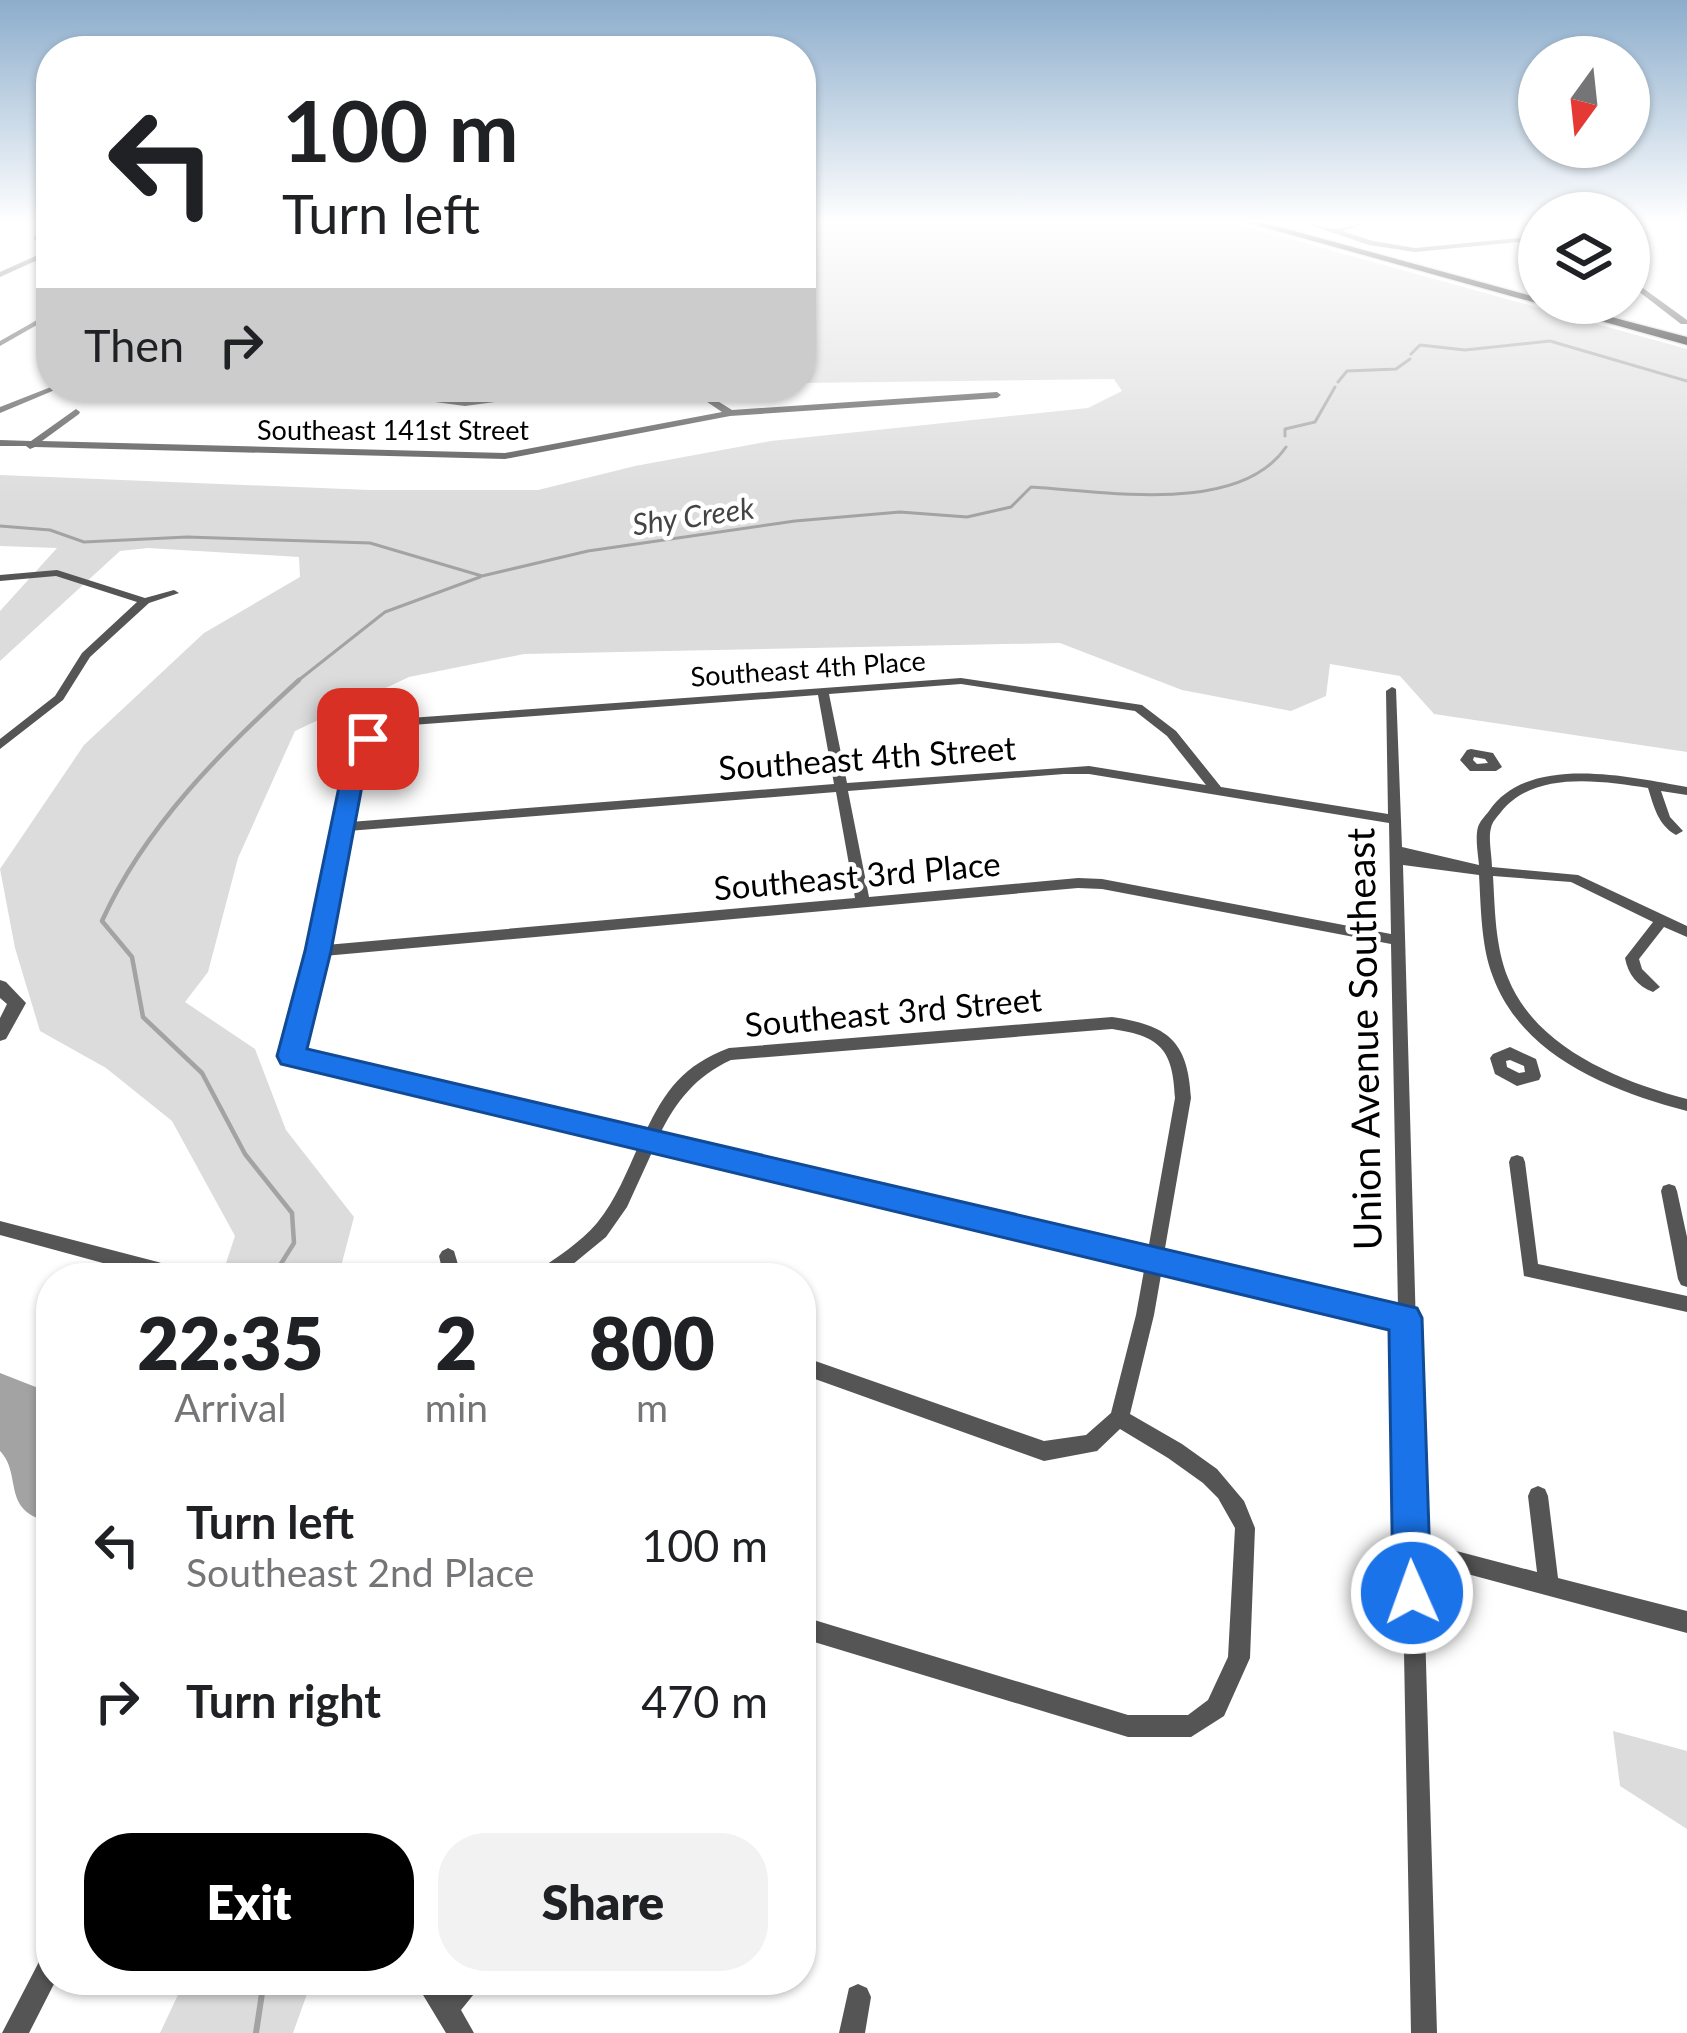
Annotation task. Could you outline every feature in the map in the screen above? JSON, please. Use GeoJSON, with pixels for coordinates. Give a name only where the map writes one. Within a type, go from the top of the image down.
{"type":"FeatureCollection","features":[{"type":"Feature","properties":{"kind":"main road"},"geometry":{"type":"LineString","coordinates":[[1623,324],[1687,341]]}},
{"type":"Feature","properties":{"kind":"street"},"geometry":{"type":"LineString","coordinates":[[1675,315],[1684,322]]}},
{"type":"Feature","properties":{"kind":"street"},"geometry":{"type":"LineString","coordinates":[[0,344],[36,323]]}},
{"type":"Feature","properties":{"kind":"street","name":"Southeast 141st Street"},"geometry":{"type":"LineString","coordinates":[[0,443],[505,456],[730,413],[998,395]]}},
{"type":"Feature","properties":{"kind":"street"},"geometry":{"type":"LineString","coordinates":[[0,410],[36,396]]}},
{"type":"Feature","properties":{"kind":"street"},"geometry":{"type":"LineString","coordinates":[[713,402],[730,413]]}},
{"type":"Feature","properties":{"kind":"street"},"geometry":{"type":"LineString","coordinates":[[30,446],[76,412]]}},
{"type":"Feature","properties":{"kind":"street"},"geometry":{"type":"LineString","coordinates":[[0,578],[57,573],[145,601]]}},
{"type":"Feature","properties":{"kind":"street"},"geometry":{"type":"LineString","coordinates":[[0,746],[59,698],[86,655],[145,601],[174,593]]}},
{"type":"Feature","properties":{"kind":"street","name":"Southeast 4th Place"},"geometry":{"type":"LineString","coordinates":[[342,827],[357,753],[368,739],[396,723],[985,681],[1119,702],[1151,715],[1189,752],[1217,791]]}},
{"type":"Feature","properties":{"kind":"street","name":"Union Avenue Southeast"},"geometry":{"type":"LineString","coordinates":[[1392,691],[1424,2033]]}},
{"type":"Feature","properties":{"kind":"street"},"geometry":{"type":"LineString","coordinates":[[823,692],[863,902]]}},
{"type":"Feature","properties":{"kind":"street"},"geometry":{"type":"LineString","coordinates":[[1493,769],[1521,788]]}},
{"type":"Feature","properties":{"kind":"street","name":"Southeast 4th Street"},"geometry":{"type":"LineString","coordinates":[[342,827],[843,785],[1089,770],[1393,819]]}},
{"type":"Feature","properties":{"kind":"street"},"geometry":{"type":"LineString","coordinates":[[1687,791],[1580,777],[1521,788],[1491,812],[1484,827],[1499,976],[1513,1000],[1555,1047],[1633,1087],[1687,1105]]}},
{"type":"Feature","properties":{"kind":"street"},"geometry":{"type":"LineString","coordinates":[[1654,785],[1664,818],[1676,831]]}},
{"type":"Feature","properties":{"kind":"street"},"geometry":{"type":"LineString","coordinates":[[342,827],[291,1056],[1405,1318]]}},
{"type":"Feature","properties":{"kind":"street"},"geometry":{"type":"LineString","coordinates":[[1395,855],[1487,871],[1573,878],[1687,932]]}},
{"type":"Feature","properties":{"kind":"street","name":"Southeast 3rd Place"},"geometry":{"type":"LineString","coordinates":[[318,951],[1102,884],[1396,940]]}},
{"type":"Feature","properties":{"kind":"street"},"geometry":{"type":"LineString","coordinates":[[1653,987],[1635,970],[1632,958],[1662,920]]}},
{"type":"Feature","properties":{"kind":"street"},"geometry":{"type":"LineString","coordinates":[[0,988],[17,1003],[0,1034]]}},
{"type":"Feature","properties":{"kind":"street","name":"Southeast 3rd Street"},"geometry":{"type":"LineString","coordinates":[[560,1263],[607,1224],[677,1085],[708,1060],[729,1054],[1112,1023],[1143,1027],[1175,1050],[1183,1070],[1183,1098],[1156,1259]]}},
{"type":"Feature","properties":{"kind":"street"},"geometry":{"type":"LineString","coordinates":[[1527,1059],[1555,1047]]}},
{"type":"Feature","properties":{"kind":"street"},"geometry":{"type":"LineString","coordinates":[[1517,1162],[1530,1270],[1687,1304]]}},
{"type":"Feature","properties":{"kind":"street"},"geometry":{"type":"LineString","coordinates":[[1669,1191],[1687,1279]]}},
{"type":"Feature","properties":{"kind":"street"},"geometry":{"type":"LineString","coordinates":[[0,1228],[132,1263]]}},
{"type":"Feature","properties":{"kind":"street"},"geometry":{"type":"LineString","coordinates":[[448,1256],[450,1263]]}},
{"type":"Feature","properties":{"kind":"street"},"geometry":{"type":"LineString","coordinates":[[816,1370],[1043,1451],[1090,1444],[1119,1418],[1156,1259]]}},
{"type":"Feature","properties":{"kind":"street"},"geometry":{"type":"LineString","coordinates":[[816,1632],[1128,1726],[1191,1726],[1216,1708],[1239,1658],[1245,1528],[1240,1511],[1215,1478],[1119,1418]]}},
{"type":"Feature","properties":{"kind":"street"},"geometry":{"type":"LineString","coordinates":[[1538,1496],[1549,1587]]}},
{"type":"Feature","properties":{"kind":"street"},"geometry":{"type":"LineString","coordinates":[[1411,1549],[1687,1622]]}},
{"type":"Feature","properties":{"kind":"street"},"geometry":{"type":"LineString","coordinates":[[15,2033],[36,1994]]}},
{"type":"Feature","properties":{"kind":"street"},"geometry":{"type":"LineString","coordinates":[[437,1995],[461,2033]]}},
{"type":"Feature","properties":{"kind":"street"},"geometry":{"type":"LineString","coordinates":[[446,2008],[457,1995]]}},
{"type":"Feature","properties":{"kind":"street"},"geometry":{"type":"LineString","coordinates":[[852,2033],[858,1997]]}},
{"type":"Feature","properties":{"kind":"shaded area"},"geometry":{"type":"Polygon","coordinates":[[[816,315],[1518,315],[1518,324],[1597,324],[1687,349],[1687,752],[1434,714],[1400,676],[1330,664],[1326,696],[1291,711],[1182,690],[1060,643],[524,654],[409,677],[295,731],[238,858],[208,972],[185,1002],[255,1049],[286,1130],[354,1217],[342,1263],[226,1263],[235,1236],[172,1121],[106,1068],[40,1031],[15,948],[0,869],[84,745],[204,633],[300,577],[299,557],[148,548],[120,551],[0,661],[0,611],[57,548],[0,546],[0,475],[369,490],[538,490],[771,441],[1088,408],[1122,391],[1114,379],[816,383],[816,315]]]}},
{"type":"Feature","properties":{"kind":"shaded area"},"geometry":{"type":"Polygon","coordinates":[[[0,1373],[36,1387],[36,1517],[19,1501],[0,1451],[0,1373]]]}},
{"type":"Feature","properties":{"kind":"shaded area"},"geometry":{"type":"Polygon","coordinates":[[[1613,1731],[1687,1751],[1687,1829],[1620,1786],[1613,1731]]]}},
{"type":"Feature","properties":{"kind":"shaded area"},"geometry":{"type":"Polygon","coordinates":[[[178,1995],[307,1995],[293,2033],[160,2033],[178,1995]]]}},
{"type":"Feature","properties":{"kind":"waterway","name":"Shy Creek"},"geometry":{"type":"LineString","coordinates":[[1411,354],[1420,345],[1465,350],[1550,341],[1687,381]]}},
{"type":"Feature","properties":{"kind":"waterway","name":"Shy Creek"},"geometry":{"type":"LineString","coordinates":[[1338,382],[1347,371],[1396,369],[1410,359]]}},
{"type":"Feature","properties":{"kind":"waterway","name":"Shy Creek"},"geometry":{"type":"LineString","coordinates":[[1285,436],[1285,429],[1315,422],[1335,387]]}},
{"type":"Feature","properties":{"kind":"waterway","name":"Shy Creek"},"geometry":{"type":"LineString","coordinates":[[0,526],[50,530],[84,542],[187,537],[370,543],[482,576],[588,551],[795,521],[900,512],[967,517],[1011,507],[1031,487],[1132,494],[1204,491],[1237,483],[1265,469],[1286,447]]}},
{"type":"Feature","properties":{"kind":"waterway"},"geometry":{"type":"LineString","coordinates":[[295,683],[385,612],[480,577]]}},
{"type":"Feature","properties":{"kind":"waterway"},"geometry":{"type":"LineString","coordinates":[[281,1263],[294,1243],[292,1213],[245,1154],[202,1073],[143,1017],[132,957],[102,921],[163,821],[242,733],[299,680]]}},
{"type":"Feature","properties":{"kind":"waterway"},"geometry":{"type":"LineString","coordinates":[[256,2033],[262,1995]]}},
{"type":"Feature","properties":{"kind":"route"},"geometry":{"type":"LineString","coordinates":[[368,739],[357,753],[318,951],[291,1056],[1405,1318],[1412,1593]]}}]}
